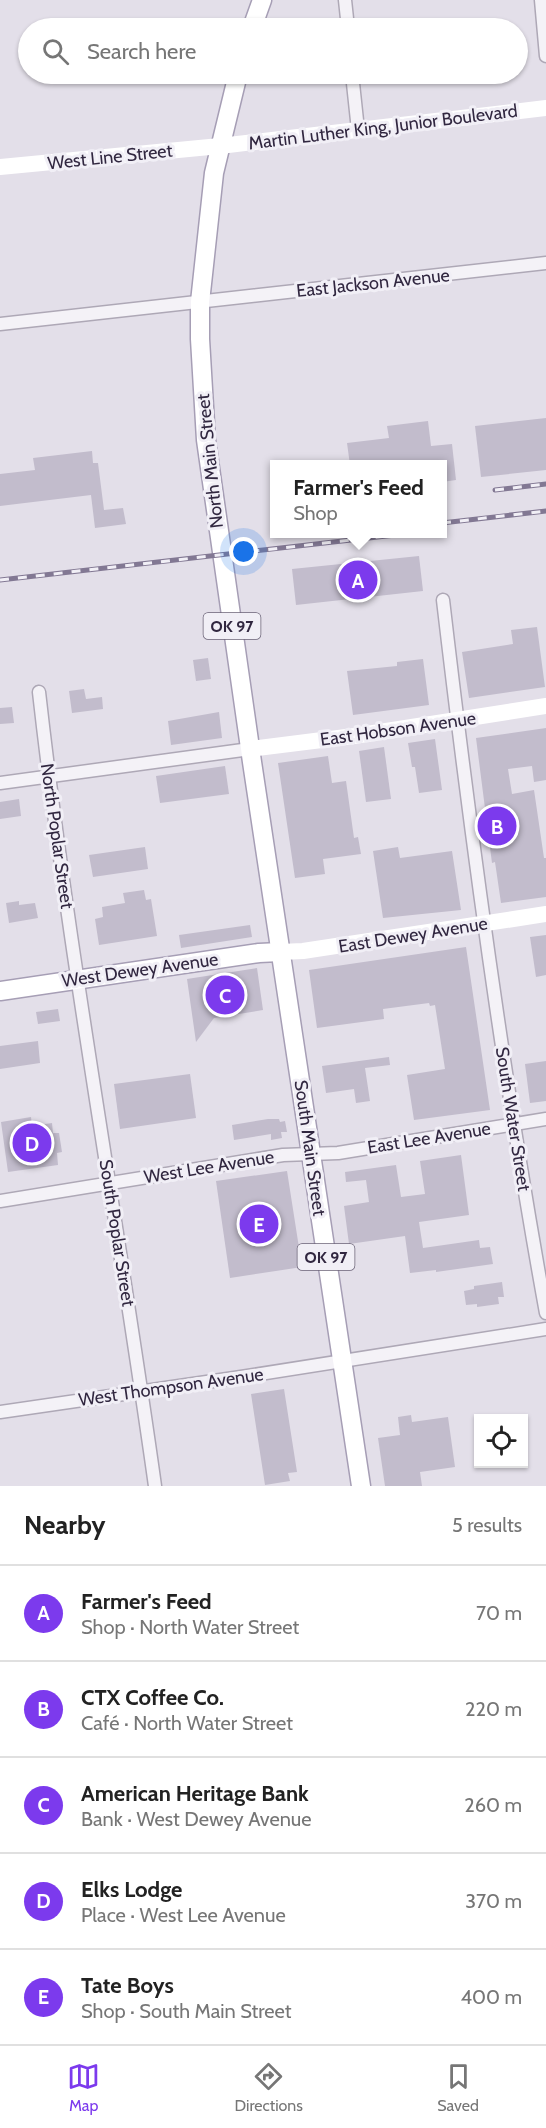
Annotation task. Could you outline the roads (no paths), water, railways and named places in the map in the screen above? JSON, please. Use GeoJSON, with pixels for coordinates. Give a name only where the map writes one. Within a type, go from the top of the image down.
{"type":"FeatureCollection","features":[{"type":"Feature","properties":{"kind":"main road"},"geometry":{"type":"LineString","coordinates":[[256,18],[262,0]]}},
{"type":"Feature","properties":{"kind":"main road","name":"OK 97"},"geometry":{"type":"LineString","coordinates":[[220,146],[236,84]]}},
{"type":"Feature","properties":{"kind":"main road","name":"North Main Street"},"geometry":{"type":"LineString","coordinates":[[220,146],[208,220],[200,302],[201,367],[206,440],[280,952]]}},
{"type":"Feature","properties":{"kind":"main road","name":"West Dewey Avenue"},"geometry":{"type":"LineString","coordinates":[[0,991],[259,953],[280,952]]}},
{"type":"Feature","properties":{"kind":"main road","name":"South Main Street"},"geometry":{"type":"LineString","coordinates":[[280,952],[361,1486]]}},
{"type":"Feature","properties":{"kind":"street"},"geometry":{"type":"LineString","coordinates":[[345,0],[347,18]]}},
{"type":"Feature","properties":{"kind":"street"},"geometry":{"type":"LineString","coordinates":[[541,0],[546,56]]}},
{"type":"Feature","properties":{"kind":"street"},"geometry":{"type":"LineString","coordinates":[[353,84],[358,130]]}},
{"type":"Feature","properties":{"kind":"street","name":"Martin Luther King, Junior Boulevard"},"geometry":{"type":"LineString","coordinates":[[220,146],[546,108]]}},
{"type":"Feature","properties":{"kind":"street","name":"West Line Street"},"geometry":{"type":"LineString","coordinates":[[0,167],[220,146]]}},
{"type":"Feature","properties":{"kind":"street","name":"East Jackson Avenue"},"geometry":{"type":"LineString","coordinates":[[0,324],[546,263]]}},
{"type":"Feature","properties":{"kind":"street","name":"South Water Street"},"geometry":{"type":"LineString","coordinates":[[443,600],[483,924],[546,1313]]}},
{"type":"Feature","properties":{"kind":"street","name":"North Poplar Street"},"geometry":{"type":"LineString","coordinates":[[39,692],[48,776],[77,980]]}},
{"type":"Feature","properties":{"kind":"street","name":"East Hobson Avenue"},"geometry":{"type":"LineString","coordinates":[[250,748],[354,736],[546,706]]}},
{"type":"Feature","properties":{"kind":"street"},"geometry":{"type":"LineString","coordinates":[[0,783],[250,748]]}},
{"type":"Feature","properties":{"kind":"street","name":"East Dewey Avenue"},"geometry":{"type":"LineString","coordinates":[[280,952],[308,951],[546,915]]}},
{"type":"Feature","properties":{"kind":"street","name":"South Poplar Street"},"geometry":{"type":"LineString","coordinates":[[77,980],[156,1486]]}},
{"type":"Feature","properties":{"kind":"street","name":"East Lee Avenue"},"geometry":{"type":"LineString","coordinates":[[311,1154],[338,1153],[546,1119]]}},
{"type":"Feature","properties":{"kind":"street","name":"West Lee Avenue"},"geometry":{"type":"LineString","coordinates":[[0,1201],[283,1155],[311,1154]]}},
{"type":"Feature","properties":{"kind":"street","name":"West Thompson Avenue"},"geometry":{"type":"LineString","coordinates":[[0,1412],[546,1329]]}},
{"type":"Feature","properties":{"kind":"railway"},"geometry":{"type":"LineString","coordinates":[[495,490],[546,484]]}},
{"type":"Feature","properties":{"kind":"railway"},"geometry":{"type":"LineString","coordinates":[[447,522],[546,511]]}},
{"type":"Feature","properties":{"kind":"railway"},"geometry":{"type":"LineString","coordinates":[[0,580],[369,538]]}},
{"type":"Feature","properties":{"kind":"place","name":"Farmer's Feed"},"geometry":{"type":"Point","coordinates":[358,580]}},
{"type":"Feature","properties":{"kind":"place","name":"CTX Coffee Co."},"geometry":{"type":"Point","coordinates":[497,826]}},
{"type":"Feature","properties":{"kind":"place","name":"American Heritage Bank"},"geometry":{"type":"Point","coordinates":[225,995]}},
{"type":"Feature","properties":{"kind":"place","name":"Elks Lodge"},"geometry":{"type":"Point","coordinates":[32,1143]}},
{"type":"Feature","properties":{"kind":"place","name":"Tate Boys"},"geometry":{"type":"Point","coordinates":[259,1224]}}]}
